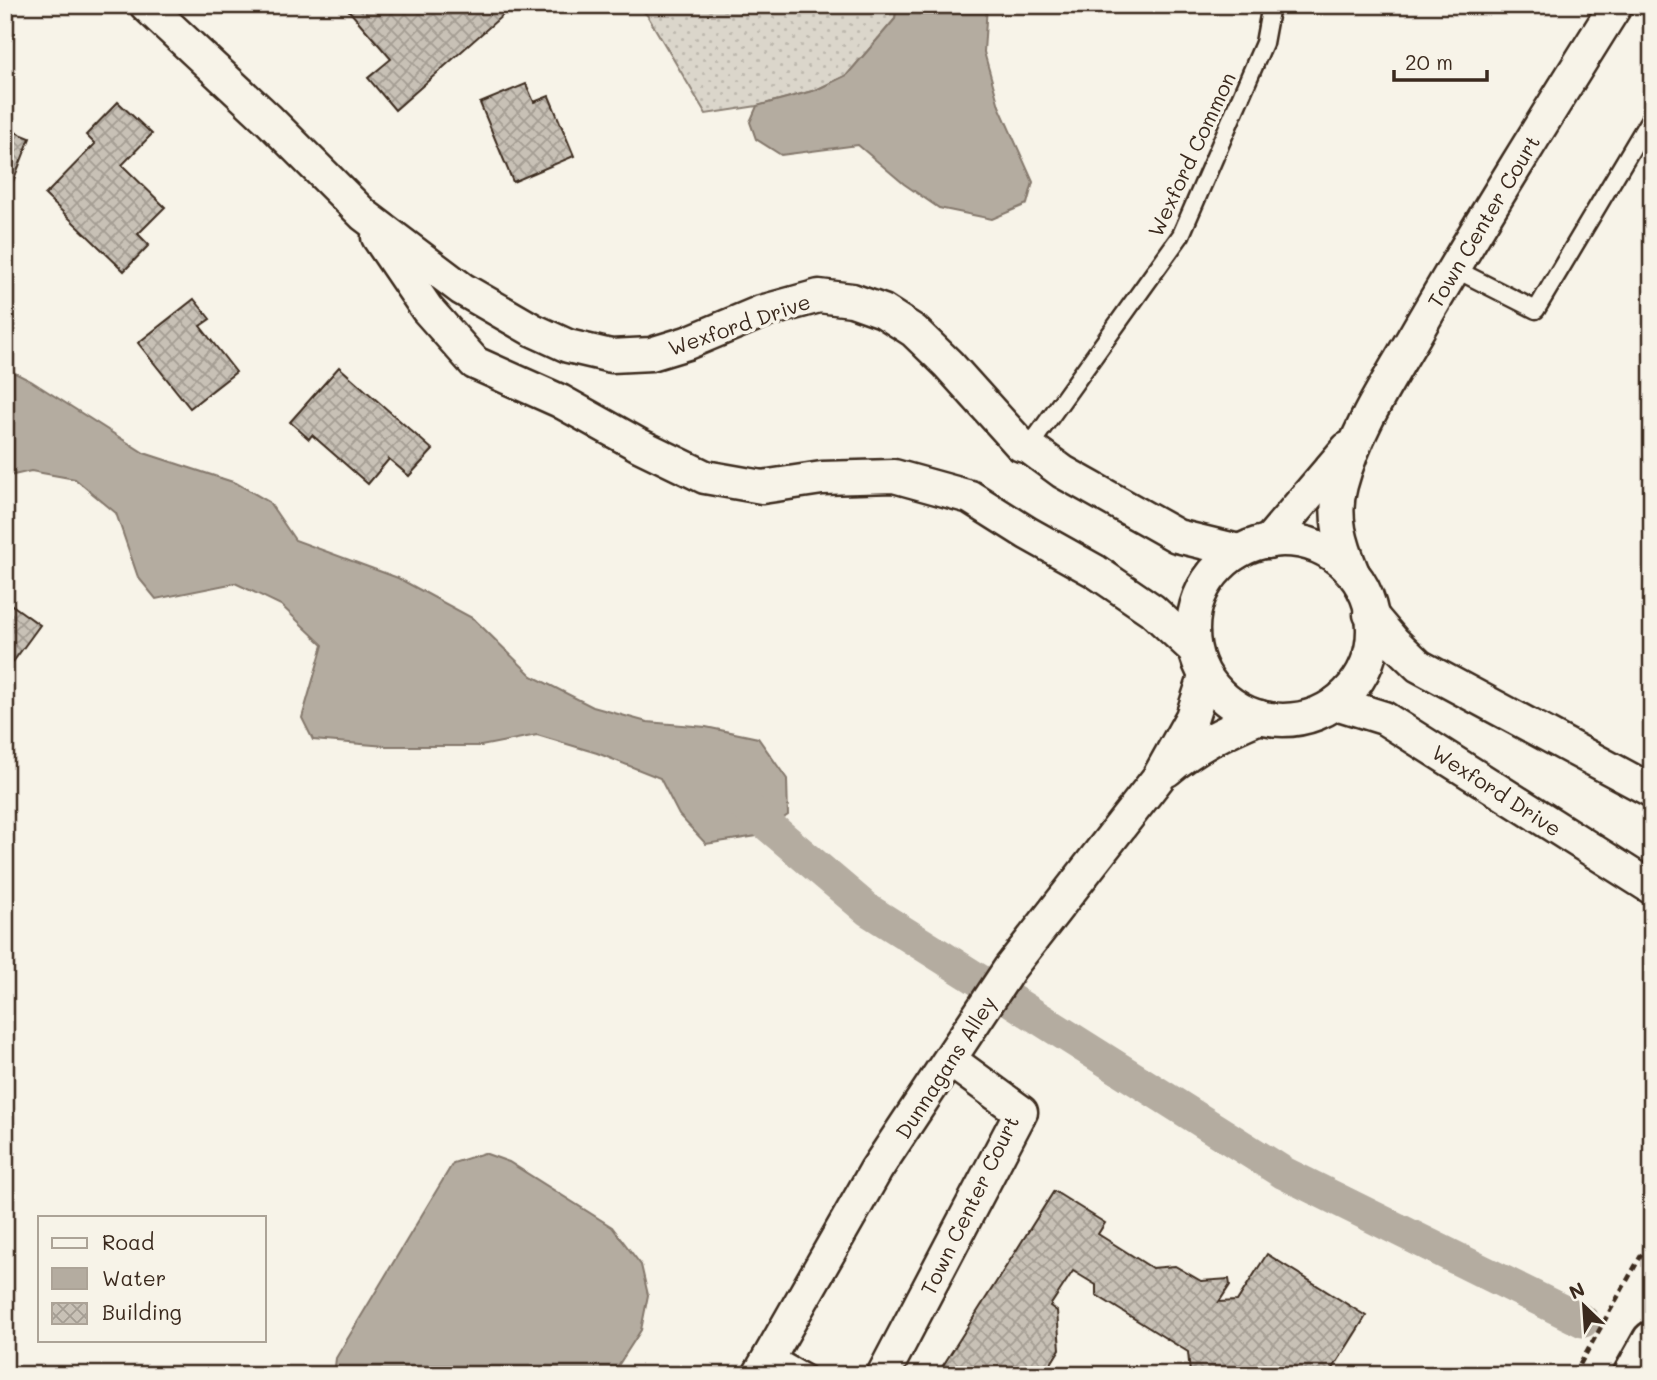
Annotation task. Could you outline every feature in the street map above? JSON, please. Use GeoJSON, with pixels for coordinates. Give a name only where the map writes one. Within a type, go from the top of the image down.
{"type":"FeatureCollection","features":[{"type":"Feature","properties":{"kind":"highway"},"geometry":{"type":"LineString","coordinates":[[1633,1375],[1652,1341]]}},
{"type":"Feature","properties":{"kind":"street","name":"Wexford Drive"},"geometry":{"type":"LineString","coordinates":[[146,5],[269,120],[364,215],[462,289],[533,330],[568,346],[611,356],[651,354],[687,343],[761,312],[820,296],[852,300],[883,311],[914,331],[948,364],[1021,445],[1029,447],[1063,472],[1177,536],[1239,551]]}},
{"type":"Feature","properties":{"kind":"street","name":"Town Center Court"},"geometry":{"type":"LineString","coordinates":[[1355,440],[1453,268],[1616,5]]}},
{"type":"Feature","properties":{"kind":"street","name":"Wexford Drive"},"geometry":{"type":"LineString","coordinates":[[364,215],[427,309],[475,363],[559,401],[705,477],[762,487],[822,478],[894,476],[970,497],[1095,571],[1152,610],[1199,663],[1224,699],[1250,715],[1279,721],[1310,716],[1336,703],[1356,683],[1369,658],[1373,630],[1368,599],[1353,573],[1328,552],[1300,541],[1268,542],[1239,551],[1216,569],[1200,593],[1193,620],[1199,663]]}},
{"type":"Feature","properties":{"kind":"street"},"geometry":{"type":"LineString","coordinates":[[1268,542],[1355,440]]}},
{"type":"Feature","properties":{"kind":"street"},"geometry":{"type":"LineString","coordinates":[[1353,573],[1340,541],[1337,514],[1340,487],[1355,440]]}},
{"type":"Feature","properties":{"kind":"street","name":"Wexford Drive"},"geometry":{"type":"LineString","coordinates":[[1370,614],[1419,666],[1652,791]]}},
{"type":"Feature","properties":{"kind":"street"},"geometry":{"type":"LineString","coordinates":[[1157,778],[1192,717],[1199,663]]}},
{"type":"Feature","properties":{"kind":"street","name":"Wexford Drive"},"geometry":{"type":"LineString","coordinates":[[1336,703],[1384,718],[1652,888]]}},
{"type":"Feature","properties":{"kind":"street"},"geometry":{"type":"LineString","coordinates":[[1157,778],[1183,756],[1215,736],[1260,717]]}},
{"type":"Feature","properties":{"kind":"street","name":"Dunnagans Alley"},"geometry":{"type":"LineString","coordinates":[[765,1364],[876,1170],[1010,968],[1157,778]]}},
{"type":"Feature","properties":{"kind":"street","name":"Town Center Court"},"geometry":{"type":"LineString","coordinates":[[883,1375],[1021,1112],[950,1060]]}},
{"type":"Feature","properties":{"kind":"lane","name":"Wexford Common"},"geometry":{"type":"LineString","coordinates":[[1029,447],[1181,235],[1264,43],[1271,5]]}},
{"type":"Feature","properties":{"kind":"lane"},"geometry":{"type":"LineString","coordinates":[[1453,268],[1536,310],[1652,116]]}},
{"type":"Feature","properties":{"kind":"lane"},"geometry":{"type":"LineString","coordinates":[[765,1364],[808,1375]]}},
{"type":"Feature","properties":{"kind":"path"},"geometry":{"type":"LineString","coordinates":[[651,5],[654,9],[669,9],[673,5]]}},
{"type":"Feature","properties":{"kind":"path"},"geometry":{"type":"LineString","coordinates":[[1574,1375],[1652,1237]]}},
{"type":"Feature","properties":{"kind":"shaded area"},"geometry":{"type":"Polygon","coordinates":[[[636,5],[897,5],[895,19],[847,75],[816,90],[757,106],[706,114],[647,15],[636,5]]]}},
{"type":"Feature","properties":{"kind":"water"},"geometry":{"type":"Polygon","coordinates":[[[897,5],[987,5],[984,52],[999,106],[1033,182],[1027,204],[992,219],[939,208],[904,184],[858,145],[781,155],[756,139],[750,122],[757,106],[816,90],[847,75],[895,19],[897,5]]]}},
{"type":"Feature","properties":{"kind":"water"},"geometry":{"type":"Polygon","coordinates":[[[5,368],[31,381],[144,453],[236,483],[269,502],[295,540],[398,578],[474,619],[532,676],[593,707],[647,722],[706,727],[758,738],[787,779],[788,815],[757,836],[706,844],[679,815],[660,778],[597,753],[537,735],[481,746],[386,746],[313,740],[302,718],[323,645],[281,605],[235,583],[156,599],[138,577],[116,513],[75,479],[31,471],[5,477],[5,368]]]}},
{"type":"Feature","properties":{"kind":"water"},"geometry":{"type":"Polygon","coordinates":[[[484,1153],[509,1162],[612,1227],[641,1265],[648,1295],[641,1330],[612,1375],[334,1375],[336,1358],[453,1163],[484,1153]]]}},
{"type":"Feature","properties":{"kind":"building"},"geometry":{"type":"Polygon","coordinates":[[[344,5],[496,5],[504,14],[395,110],[368,78],[391,59],[344,5]]]}},
{"type":"Feature","properties":{"kind":"building"},"geometry":{"type":"Polygon","coordinates":[[[526,84],[534,102],[549,96],[574,156],[513,182],[480,103],[526,84]]]}},
{"type":"Feature","properties":{"kind":"building"},"geometry":{"type":"Polygon","coordinates":[[[118,102],[152,134],[122,165],[165,207],[138,234],[149,245],[124,271],[45,195],[95,144],[86,135],[118,102]]]}},
{"type":"Feature","properties":{"kind":"building"},"geometry":{"type":"Polygon","coordinates":[[[5,128],[30,138],[5,202],[5,128]]]}},
{"type":"Feature","properties":{"kind":"building"},"geometry":{"type":"Polygon","coordinates":[[[194,299],[210,319],[200,326],[236,372],[190,408],[138,343],[194,299]]]}},
{"type":"Feature","properties":{"kind":"building"},"geometry":{"type":"Polygon","coordinates":[[[339,367],[433,450],[409,476],[389,459],[368,484],[312,435],[309,439],[290,422],[339,367]]]}},
{"type":"Feature","properties":{"kind":"building"},"geometry":{"type":"Polygon","coordinates":[[[5,600],[40,625],[5,673],[5,600]]]}},
{"type":"Feature","properties":{"kind":"building"},"geometry":{"type":"Polygon","coordinates":[[[1054,1191],[1105,1223],[1098,1234],[1152,1268],[1175,1266],[1201,1281],[1229,1279],[1230,1285],[1219,1302],[1237,1301],[1267,1254],[1366,1316],[1329,1375],[1192,1375],[1188,1352],[1096,1295],[1096,1285],[1073,1271],[1050,1306],[1057,1311],[1060,1349],[1044,1375],[937,1375],[1054,1191]]]}},
{"type":"Feature","properties":{"kind":"waterway"},"geometry":{"type":"LineString","coordinates":[[736,798],[868,910],[1284,1173],[1583,1321]]}}]}
